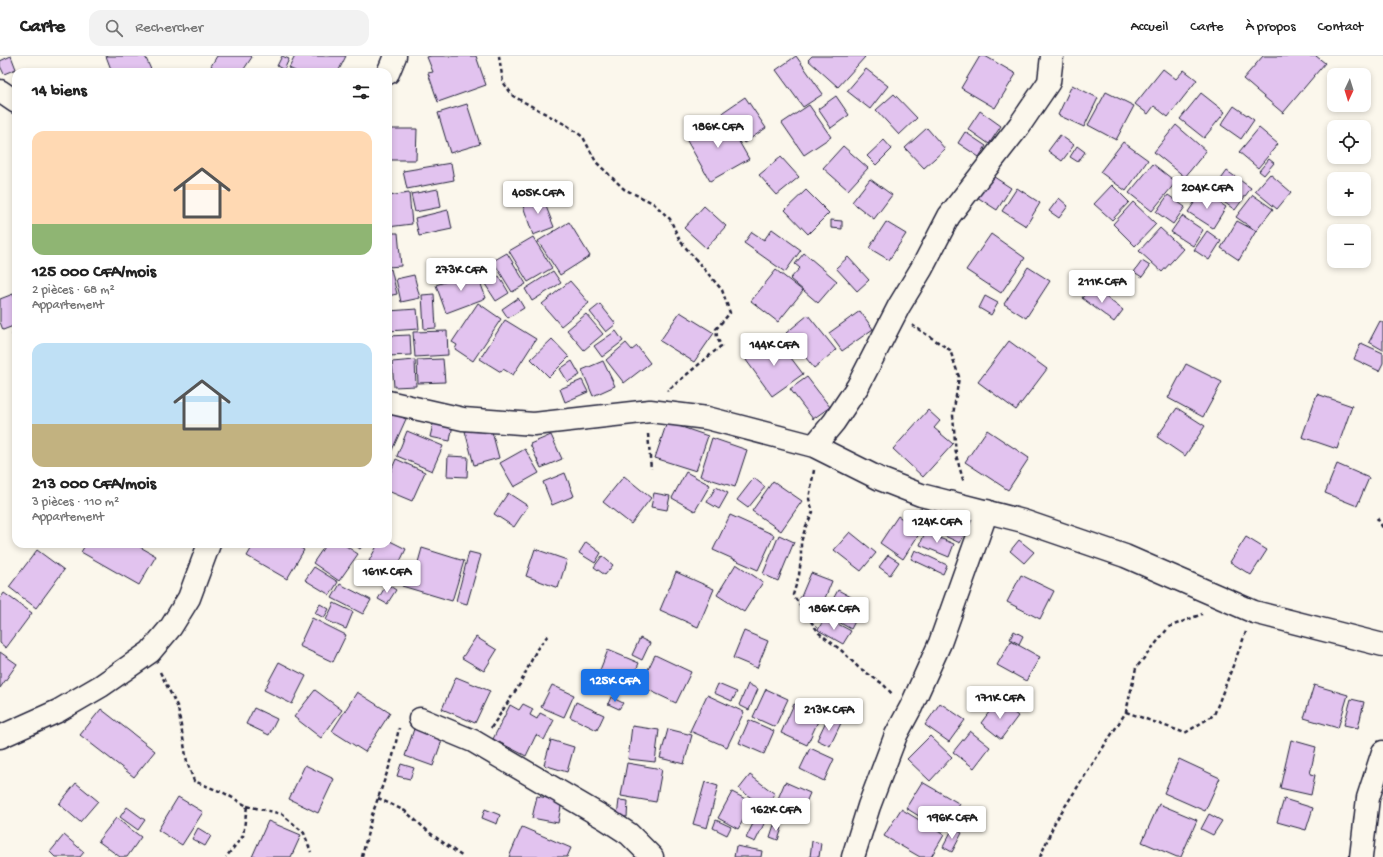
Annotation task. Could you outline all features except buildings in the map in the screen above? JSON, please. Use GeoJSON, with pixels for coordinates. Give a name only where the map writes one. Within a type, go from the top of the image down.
{"type":"FeatureCollection","features":[{"type":"Feature","properties":{"kind":"street"},"geometry":{"type":"LineString","coordinates":[[390,68],[395,56]]}},
{"type":"Feature","properties":{"kind":"street"},"geometry":{"type":"LineString","coordinates":[[814,446],[834,422],[858,386],[899,306],[922,268],[949,216],[1019,126],[1049,82],[1052,56]]}},
{"type":"Feature","properties":{"kind":"street"},"geometry":{"type":"LineString","coordinates":[[0,91],[12,99]]}},
{"type":"Feature","properties":{"kind":"street"},"geometry":{"type":"LineString","coordinates":[[392,403],[463,419],[534,424],[650,411],[707,418],[814,446],[880,479],[921,495],[1023,521],[1125,556],[1254,612],[1383,645]]}},
{"type":"Feature","properties":{"kind":"street"},"geometry":{"type":"LineString","coordinates":[[853,857],[869,806],[896,734],[911,707],[940,642],[987,511]]}},
{"type":"Feature","properties":{"kind":"street"},"geometry":{"type":"LineString","coordinates":[[0,737],[58,711],[101,686],[150,652],[171,627],[189,598],[208,548]]}},
{"type":"Feature","properties":{"kind":"street"},"geometry":{"type":"LineString","coordinates":[[420,719],[473,742],[606,819],[629,834],[652,857]]}},
{"type":"Feature","properties":{"kind":"street"},"geometry":{"type":"LineString","coordinates":[[1361,857],[1368,798],[1383,752]]}},
{"type":"Feature","properties":{"kind":"path"},"geometry":{"type":"LineString","coordinates":[[499,56],[503,82],[513,96],[568,126],[583,137],[596,162],[624,189],[653,203],[670,219],[680,241],[722,290],[730,313],[716,329],[720,346],[669,388],[650,411],[647,428],[652,469]]}},
{"type":"Feature","properties":{"kind":"path"},"geometry":{"type":"LineString","coordinates":[[899,306],[909,323],[950,350],[959,377],[953,415],[956,455],[964,484]]}},
{"type":"Feature","properties":{"kind":"path"},"geometry":{"type":"LineString","coordinates":[[814,446],[813,483],[809,499],[813,512],[806,526],[801,542],[799,575],[793,595],[819,633],[842,651],[858,667],[883,684],[897,700],[911,707]]}},
{"type":"Feature","properties":{"kind":"path"},"geometry":{"type":"LineString","coordinates":[[1377,518],[1383,528]]}},
{"type":"Feature","properties":{"kind":"path"},"geometry":{"type":"LineString","coordinates":[[1126,712],[1185,733],[1214,715],[1254,612]]}},
{"type":"Feature","properties":{"kind":"path"},"geometry":{"type":"LineString","coordinates":[[1040,857],[1055,822],[1126,712],[1136,668],[1169,627],[1205,613]]}},
{"type":"Feature","properties":{"kind":"path"},"geometry":{"type":"LineString","coordinates":[[473,742],[490,729],[520,684],[537,649],[549,634]]}},
{"type":"Feature","properties":{"kind":"path"},"geometry":{"type":"LineString","coordinates":[[150,652],[178,708],[187,762],[194,781],[224,793],[247,806],[282,814],[304,833],[311,852]]}},
{"type":"Feature","properties":{"kind":"path"},"geometry":{"type":"LineString","coordinates":[[362,857],[372,815],[393,756],[399,728],[420,719]]}},
{"type":"Feature","properties":{"kind":"path"},"geometry":{"type":"LineString","coordinates":[[378,798],[405,811],[430,833],[463,857]]}},
{"type":"Feature","properties":{"kind":"path"},"geometry":{"type":"LineString","coordinates":[[226,857],[243,836],[247,806]]}}]}
